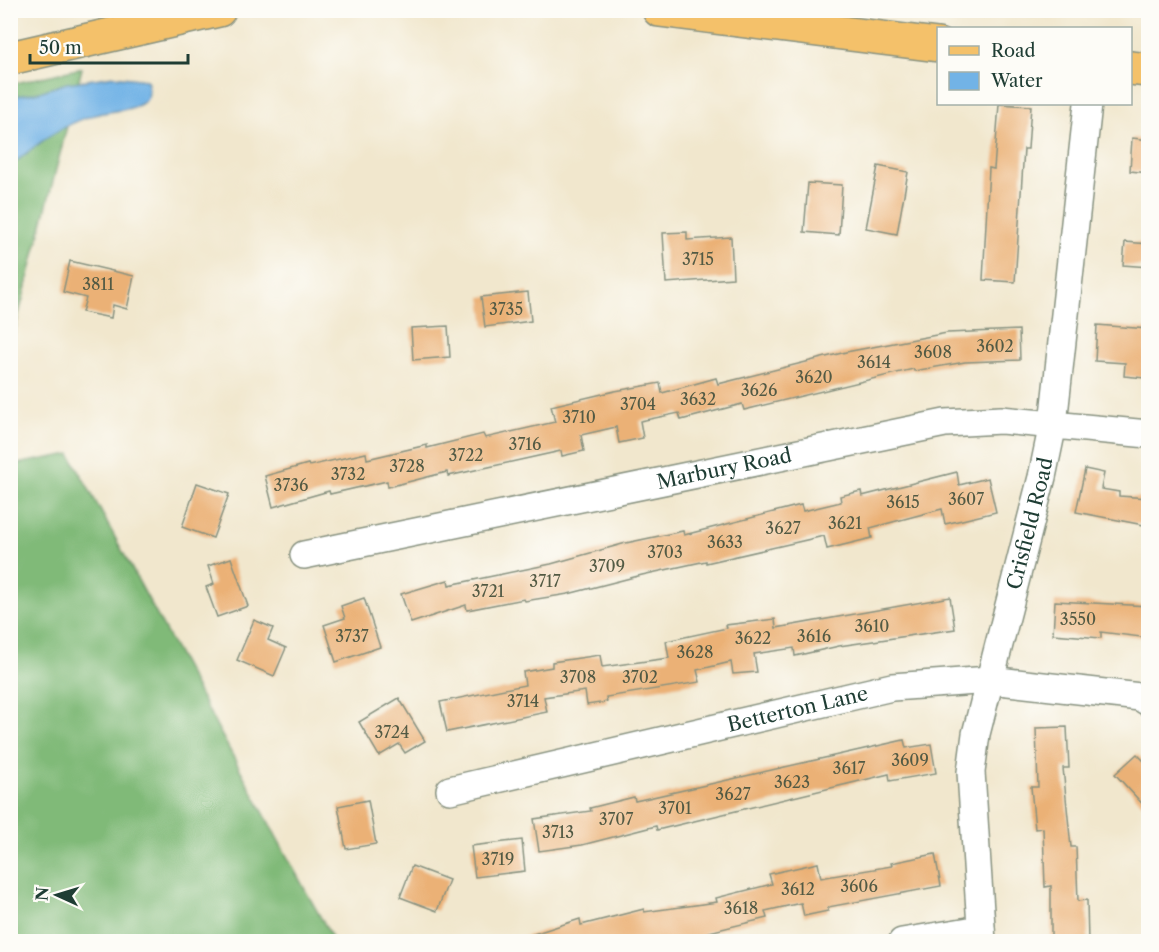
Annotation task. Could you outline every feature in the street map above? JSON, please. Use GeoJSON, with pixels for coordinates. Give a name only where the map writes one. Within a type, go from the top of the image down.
{"type":"FeatureCollection","features":[{"type":"Feature","properties":{"kind":"main road"},"geometry":{"type":"LineString","coordinates":[[10,58],[219,10]]}},
{"type":"Feature","properties":{"kind":"main road"},"geometry":{"type":"LineString","coordinates":[[659,10],[937,45]]}},
{"type":"Feature","properties":{"kind":"main road"},"geometry":{"type":"LineString","coordinates":[[1132,68],[1149,70]]}},
{"type":"Feature","properties":{"kind":"street","name":"Crisfield Road"},"geometry":{"type":"LineString","coordinates":[[981,935],[971,772],[976,734],[1042,477],[1053,424],[1089,105]]}},
{"type":"Feature","properties":{"kind":"street","name":"Marbury Road"},"geometry":{"type":"LineString","coordinates":[[304,555],[908,428],[974,420],[1053,424],[1117,433],[1149,434]]}},
{"type":"Feature","properties":{"kind":"street","name":"Betterton Lane"},"geometry":{"type":"LineString","coordinates":[[450,790],[892,687],[990,680],[1140,697],[1149,702]]}},
{"type":"Feature","properties":{"kind":"street"},"geometry":{"type":"LineString","coordinates":[[902,942],[981,935]]}},
{"type":"Feature","properties":{"kind":"green space"},"geometry":{"type":"Polygon","coordinates":[[[82,68],[11,345],[11,84],[82,68]]]}},
{"type":"Feature","properties":{"kind":"green space"},"geometry":{"type":"Polygon","coordinates":[[[70,454],[334,941],[11,941],[11,465],[70,454]]]}},
{"type":"Feature","properties":{"kind":"water"},"geometry":{"type":"Polygon","coordinates":[[[114,76],[147,80],[149,92],[147,99],[133,107],[77,121],[42,141],[11,166],[11,97],[39,92],[67,83],[114,76]]]}},
{"type":"Feature","properties":{"kind":"building"},"geometry":{"type":"Polygon","coordinates":[[[999,105],[1031,106],[1028,149],[1024,149],[1015,282],[983,280],[989,168],[994,169],[999,105]]]}},
{"type":"Feature","properties":{"kind":"building"},"geometry":{"type":"Polygon","coordinates":[[[1132,138],[1149,140],[1149,173],[1130,171],[1132,138]]]}},
{"type":"Feature","properties":{"kind":"building"},"geometry":{"type":"Polygon","coordinates":[[[878,166],[908,172],[897,234],[866,228],[878,166]]]}},
{"type":"Feature","properties":{"kind":"building"},"geometry":{"type":"Polygon","coordinates":[[[808,183],[842,185],[839,235],[804,232],[808,183]]]}},
{"type":"Feature","properties":{"kind":"building"},"geometry":{"type":"Polygon","coordinates":[[[687,232],[687,240],[731,237],[733,278],[666,283],[663,233],[687,232]]]}},
{"type":"Feature","properties":{"kind":"building"},"geometry":{"type":"Polygon","coordinates":[[[1125,242],[1149,244],[1149,267],[1123,265],[1125,242]]]}},
{"type":"Feature","properties":{"kind":"building"},"geometry":{"type":"Polygon","coordinates":[[[70,261],[134,276],[127,309],[113,305],[111,318],[82,312],[86,298],[63,292],[70,261]]]}},
{"type":"Feature","properties":{"kind":"building"},"geometry":{"type":"Polygon","coordinates":[[[528,292],[531,321],[485,327],[481,297],[528,292]]]}},
{"type":"Feature","properties":{"kind":"building"},"geometry":{"type":"Polygon","coordinates":[[[1097,325],[1148,329],[1145,378],[1124,376],[1125,363],[1095,361],[1097,325]]]}},
{"type":"Feature","properties":{"kind":"building"},"geometry":{"type":"Polygon","coordinates":[[[448,326],[450,357],[413,360],[411,328],[448,326]]]}},
{"type":"Feature","properties":{"kind":"building"},"geometry":{"type":"Polygon","coordinates":[[[1019,330],[1020,360],[965,362],[914,371],[913,369],[744,410],[742,404],[681,420],[679,413],[640,421],[643,438],[619,443],[616,427],[581,435],[584,451],[562,456],[561,451],[448,476],[447,472],[388,487],[387,481],[330,494],[329,491],[273,507],[265,476],[308,464],[309,466],[366,453],[367,459],[427,445],[427,448],[483,434],[485,438],[555,422],[551,406],[615,391],[660,383],[662,393],[716,378],[718,384],[846,352],[947,333],[1019,330]]]}},
{"type":"Feature","properties":{"kind":"building"},"geometry":{"type":"Polygon","coordinates":[[[1085,469],[1104,473],[1101,489],[1119,492],[1119,496],[1149,498],[1149,526],[1076,512],[1085,469]]]}},
{"type":"Feature","properties":{"kind":"building"},"geometry":{"type":"Polygon","coordinates":[[[957,472],[959,485],[988,478],[996,512],[945,524],[942,509],[870,528],[872,538],[827,549],[824,536],[642,575],[568,594],[525,601],[524,599],[467,610],[466,605],[411,623],[401,594],[448,580],[449,585],[551,564],[626,543],[683,531],[684,535],[801,505],[803,511],[841,502],[840,496],[861,491],[862,496],[957,472]]]}},
{"type":"Feature","properties":{"kind":"building"},"geometry":{"type":"Polygon","coordinates":[[[197,483],[229,494],[213,538],[182,527],[197,483]]]}},
{"type":"Feature","properties":{"kind":"building"},"geometry":{"type":"Polygon","coordinates":[[[231,558],[248,606],[217,617],[206,587],[214,584],[208,566],[231,558]]]}},
{"type":"Feature","properties":{"kind":"building"},"geometry":{"type":"Polygon","coordinates":[[[950,597],[955,629],[839,646],[795,656],[794,648],[754,654],[757,672],[733,674],[731,662],[697,670],[700,682],[606,697],[607,702],[587,705],[585,691],[544,697],[547,712],[447,732],[440,702],[525,685],[523,672],[552,667],[552,662],[600,655],[602,667],[669,658],[666,641],[727,628],[726,625],[775,619],[776,628],[950,597]]]}},
{"type":"Feature","properties":{"kind":"building"},"geometry":{"type":"Polygon","coordinates":[[[364,598],[380,647],[336,662],[324,625],[345,618],[341,606],[364,598]]]}},
{"type":"Feature","properties":{"kind":"building"},"geometry":{"type":"Polygon","coordinates":[[[1055,601],[1149,606],[1149,638],[1101,632],[1101,638],[1053,634],[1055,601]]]}},
{"type":"Feature","properties":{"kind":"building"},"geometry":{"type":"Polygon","coordinates":[[[254,620],[273,628],[268,640],[286,648],[274,676],[237,660],[254,620]]]}},
{"type":"Feature","properties":{"kind":"building"},"geometry":{"type":"Polygon","coordinates":[[[399,698],[425,741],[405,753],[399,744],[379,756],[359,722],[399,698]]]}},
{"type":"Feature","properties":{"kind":"building"},"geometry":{"type":"Polygon","coordinates":[[[1067,727],[1069,768],[1063,768],[1071,847],[1076,847],[1078,901],[1087,900],[1088,942],[1051,942],[1051,886],[1045,887],[1043,828],[1035,829],[1031,787],[1038,787],[1036,728],[1067,727]]]}},
{"type":"Feature","properties":{"kind":"building"},"geometry":{"type":"Polygon","coordinates":[[[904,740],[906,748],[931,744],[936,773],[890,781],[889,774],[657,830],[656,826],[582,845],[539,851],[534,819],[591,811],[590,808],[634,797],[635,801],[904,740]]]}},
{"type":"Feature","properties":{"kind":"building"},"geometry":{"type":"Polygon","coordinates":[[[1137,754],[1149,766],[1149,811],[1115,774],[1137,754]]]}},
{"type":"Feature","properties":{"kind":"building"},"geometry":{"type":"Polygon","coordinates":[[[368,800],[376,844],[346,849],[338,806],[368,800]]]}},
{"type":"Feature","properties":{"kind":"building"},"geometry":{"type":"Polygon","coordinates":[[[522,840],[525,871],[475,877],[471,846],[522,840]]]}},
{"type":"Feature","properties":{"kind":"building"},"geometry":{"type":"Polygon","coordinates":[[[935,854],[941,886],[828,907],[828,911],[804,916],[801,903],[765,911],[767,918],[705,933],[705,936],[668,942],[521,942],[521,938],[580,919],[581,925],[644,909],[644,912],[717,902],[716,898],[772,884],[769,874],[818,863],[821,878],[892,866],[891,863],[935,854]]]}},
{"type":"Feature","properties":{"kind":"building"},"geometry":{"type":"Polygon","coordinates":[[[412,866],[449,880],[437,911],[400,897],[412,866]]]}}]}
